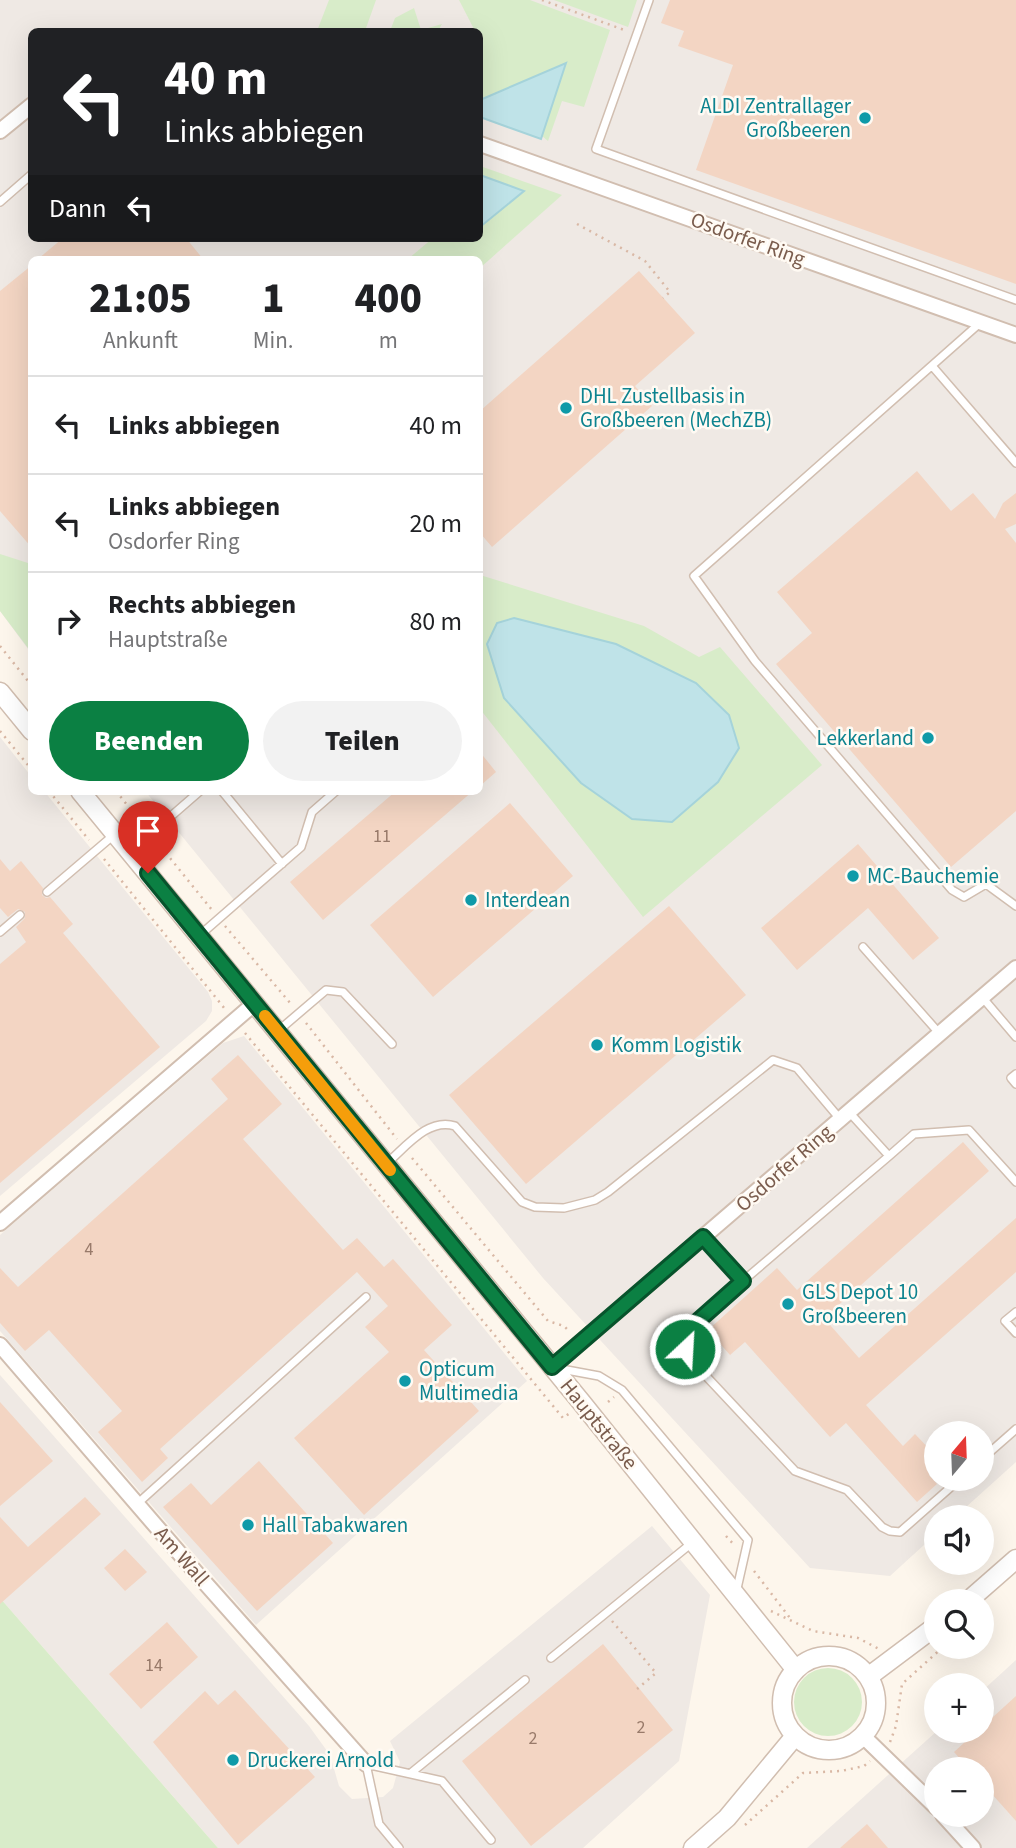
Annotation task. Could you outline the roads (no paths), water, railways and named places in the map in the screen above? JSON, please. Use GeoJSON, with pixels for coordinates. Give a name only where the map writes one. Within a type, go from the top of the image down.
{"type":"FeatureCollection","features":[{"type":"Feature","properties":{"kind":"street"},"geometry":{"type":"LineString","coordinates":[[0,131],[28,108]]}},
{"type":"Feature","properties":{"kind":"street","name":"Osdorfer Ring"},"geometry":{"type":"LineString","coordinates":[[483,145],[1016,335]]}},
{"type":"Feature","properties":{"kind":"street"},"geometry":{"type":"LineString","coordinates":[[0,692],[28,726]]}},
{"type":"Feature","properties":{"kind":"street","name":"Hauptstraße"},"geometry":{"type":"LineString","coordinates":[[83,795],[552,1367],[796,1670]]}},
{"type":"Feature","properties":{"kind":"street","name":"Osdorfer Ring"},"geometry":{"type":"LineString","coordinates":[[552,1367],[1016,968]]}},
{"type":"Feature","properties":{"kind":"street"},"geometry":{"type":"LineString","coordinates":[[0,1223],[255,1003]]}},
{"type":"Feature","properties":{"kind":"street","name":"Am Wall"},"geometry":{"type":"LineString","coordinates":[[0,1345],[366,1764]]}},
{"type":"Feature","properties":{"kind":"street"},"geometry":{"type":"LineString","coordinates":[[982,1589],[1016,1559]]}},
{"type":"Feature","properties":{"kind":"street"},"geometry":{"type":"LineString","coordinates":[[868,1677],[924,1635]]}},
{"type":"Feature","properties":{"kind":"street"},"geometry":{"type":"LineString","coordinates":[[820,1657],[833,1657],[847,1660],[859,1667],[868,1677],[876,1707],[872,1723],[863,1736],[842,1749],[829,1750],[805,1744],[796,1737],[782,1710],[782,1696],[787,1682],[796,1670],[820,1657]]}},
{"type":"Feature","properties":{"kind":"street"},"geometry":{"type":"LineString","coordinates":[[863,1736],[924,1796]]}},
{"type":"Feature","properties":{"kind":"street"},"geometry":{"type":"LineString","coordinates":[[693,1848],[727,1818],[796,1737]]}},
{"type":"Feature","properties":{"kind":"street"},"geometry":{"type":"LineString","coordinates":[[954,1827],[973,1848]]}},
{"type":"Feature","properties":{"kind":"lane"},"geometry":{"type":"LineString","coordinates":[[649,0],[596,149],[1016,300]]}},
{"type":"Feature","properties":{"kind":"lane"},"geometry":{"type":"LineString","coordinates":[[0,202],[28,178]]}},
{"type":"Feature","properties":{"kind":"lane"},"geometry":{"type":"LineString","coordinates":[[981,322],[694,576],[755,661],[952,890],[964,897],[986,884],[1014,902]]}},
{"type":"Feature","properties":{"kind":"lane"},"geometry":{"type":"LineString","coordinates":[[933,366],[1016,463]]}},
{"type":"Feature","properties":{"kind":"lane"},"geometry":{"type":"LineString","coordinates":[[131,852],[195,795]]}},
{"type":"Feature","properties":{"kind":"lane"},"geometry":{"type":"LineString","coordinates":[[225,795],[282,864]]}},
{"type":"Feature","properties":{"kind":"lane"},"geometry":{"type":"LineString","coordinates":[[200,935],[301,847],[313,812],[332,795]]}},
{"type":"Feature","properties":{"kind":"lane"},"geometry":{"type":"LineString","coordinates":[[47,892],[116,834]]}},
{"type":"Feature","properties":{"kind":"lane"},"geometry":{"type":"LineString","coordinates":[[0,932],[20,915]]}},
{"type":"Feature","properties":{"kind":"lane"},"geometry":{"type":"LineString","coordinates":[[863,947],[940,1034]]}},
{"type":"Feature","properties":{"kind":"lane"},"geometry":{"type":"LineString","coordinates":[[277,1031],[326,989],[335,990],[343,992],[392,1044]]}},
{"type":"Feature","properties":{"kind":"lane"},"geometry":{"type":"LineString","coordinates":[[982,997],[1016,1037]]}},
{"type":"Feature","properties":{"kind":"lane"},"geometry":{"type":"LineString","coordinates":[[385,1165],[428,1128],[438,1124],[455,1126],[522,1202],[547,1209],[595,1200],[773,1060],[797,1068],[889,1157]]}},
{"type":"Feature","properties":{"kind":"lane"},"geometry":{"type":"LineString","coordinates":[[1016,1074],[1011,1078],[1016,1084]]}},
{"type":"Feature","properties":{"kind":"lane"},"geometry":{"type":"LineString","coordinates":[[946,1491],[900,1532],[882,1527],[847,1490],[795,1471],[691,1360],[685,1349],[686,1334],[743,1281],[914,1134],[969,1130],[1016,1181]]}},
{"type":"Feature","properties":{"kind":"lane"},"geometry":{"type":"LineString","coordinates":[[703,1237],[743,1281]]}},
{"type":"Feature","properties":{"kind":"lane"},"geometry":{"type":"LineString","coordinates":[[137,1504],[366,1297]]}},
{"type":"Feature","properties":{"kind":"lane"},"geometry":{"type":"LineString","coordinates":[[1016,1312],[1005,1321],[1016,1333]]}},
{"type":"Feature","properties":{"kind":"lane"},"geometry":{"type":"LineString","coordinates":[[552,1367],[599,1376],[622,1390],[748,1540],[736,1594]]}},
{"type":"Feature","properties":{"kind":"lane"},"geometry":{"type":"LineString","coordinates":[[994,1448],[1016,1429]]}},
{"type":"Feature","properties":{"kind":"lane"},"geometry":{"type":"LineString","coordinates":[[551,1658],[693,1541]]}},
{"type":"Feature","properties":{"kind":"lane"},"geometry":{"type":"LineString","coordinates":[[411,1773],[525,1680]]}},
{"type":"Feature","properties":{"kind":"lane"},"geometry":{"type":"LineString","coordinates":[[399,1848],[379,1824],[366,1764],[442,1781],[491,1840]]}},
{"type":"Feature","properties":{"kind":"water"},"geometry":{"type":"Polygon","coordinates":[[[566,63],[541,139],[483,118],[483,99],[566,63]]]}},
{"type":"Feature","properties":{"kind":"water"},"geometry":{"type":"Polygon","coordinates":[[[483,176],[524,191],[483,225],[483,176]]]}},
{"type":"Feature","properties":{"kind":"water"},"geometry":{"type":"Polygon","coordinates":[[[514,618],[616,644],[696,683],[729,715],[739,748],[718,782],[672,822],[632,819],[581,783],[504,698],[487,644],[497,623],[514,618]]]}},
{"type":"Feature","properties":{"kind":"place","name":"ALDI Zentrallager Großbeeren"},"geometry":{"type":"Point","coordinates":[865,118]}},
{"type":"Feature","properties":{"kind":"place","name":"DHL Zustellbasis in Großbeeren (MechZB)"},"geometry":{"type":"Point","coordinates":[566,408]}},
{"type":"Feature","properties":{"kind":"place","name":"Lekkerland"},"geometry":{"type":"Point","coordinates":[928,738]}},
{"type":"Feature","properties":{"kind":"place","name":"MC-Bauchemie"},"geometry":{"type":"Point","coordinates":[853,876]}},
{"type":"Feature","properties":{"kind":"place","name":"Interdean"},"geometry":{"type":"Point","coordinates":[471,900]}},
{"type":"Feature","properties":{"kind":"place","name":"Komm Logistik"},"geometry":{"type":"Point","coordinates":[597,1045]}},
{"type":"Feature","properties":{"kind":"place","name":"GLS Depot 10 Großbeeren"},"geometry":{"type":"Point","coordinates":[788,1304]}},
{"type":"Feature","properties":{"kind":"place","name":"Opticum Multimedia"},"geometry":{"type":"Point","coordinates":[405,1381]}},
{"type":"Feature","properties":{"kind":"place","name":"Hall Tabakwaren"},"geometry":{"type":"Point","coordinates":[248,1525]}},
{"type":"Feature","properties":{"kind":"place","name":"Druckerei Arnold"},"geometry":{"type":"Point","coordinates":[233,1760]}}]}
